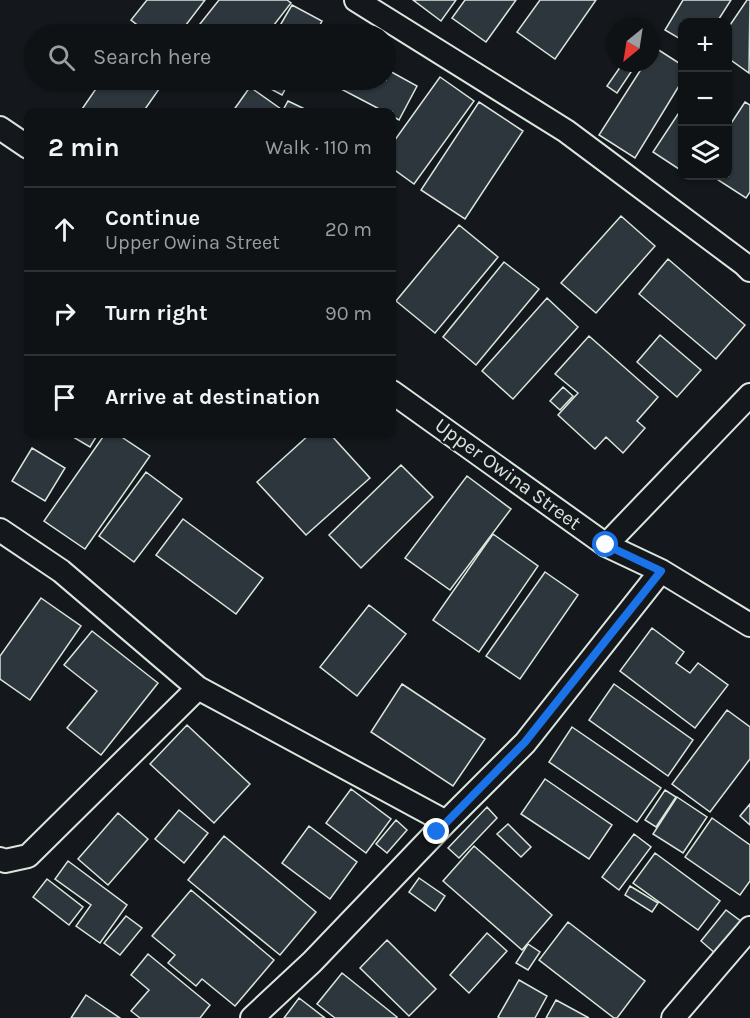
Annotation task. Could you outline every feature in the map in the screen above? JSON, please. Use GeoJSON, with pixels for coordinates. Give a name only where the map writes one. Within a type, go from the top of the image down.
{"type":"FeatureCollection","features":[{"type":"Feature","properties":{"kind":"street"},"geometry":{"type":"LineString","coordinates":[[356,0],[394,24]]}},
{"type":"Feature","properties":{"kind":"street"},"geometry":{"type":"LineString","coordinates":[[396,25],[566,131],[750,270]]}},
{"type":"Feature","properties":{"kind":"street"},"geometry":{"type":"LineString","coordinates":[[0,128],[24,144]]}},
{"type":"Feature","properties":{"kind":"street","name":"Upper Owina Street"},"geometry":{"type":"LineString","coordinates":[[396,395],[606,545],[661,571],[750,625]]}},
{"type":"Feature","properties":{"kind":"street"},"geometry":{"type":"LineString","coordinates":[[606,545],[750,395]]}},
{"type":"Feature","properties":{"kind":"street"},"geometry":{"type":"LineString","coordinates":[[0,530],[61,571],[198,688],[446,822]]}},
{"type":"Feature","properties":{"kind":"street"},"geometry":{"type":"LineString","coordinates":[[252,1018],[312,962],[525,742],[661,571]]}},
{"type":"Feature","properties":{"kind":"street"},"geometry":{"type":"LineString","coordinates":[[0,860],[28,856],[198,688]]}},
{"type":"Feature","properties":{"kind":"street"},"geometry":{"type":"LineString","coordinates":[[673,1018],[750,928]]}},
{"type":"Feature","properties":{"kind":"building"},"geometry":{"type":"Polygon","coordinates":[[[147,0],[205,0],[187,24],[136,24],[131,20],[147,0]]]}},
{"type":"Feature","properties":{"kind":"building"},"geometry":{"type":"Polygon","coordinates":[[[219,0],[287,0],[291,3],[275,24],[200,24],[219,0]]]}},
{"type":"Feature","properties":{"kind":"building"},"geometry":{"type":"Polygon","coordinates":[[[413,0],[456,0],[441,21],[413,0]]]}},
{"type":"Feature","properties":{"kind":"building"},"geometry":{"type":"Polygon","coordinates":[[[465,0],[516,0],[486,42],[452,18],[465,0]]]}},
{"type":"Feature","properties":{"kind":"building"},"geometry":{"type":"Polygon","coordinates":[[[540,0],[596,0],[555,59],[517,32],[540,0]]]}},
{"type":"Feature","properties":{"kind":"building"},"geometry":{"type":"Polygon","coordinates":[[[683,0],[731,0],[720,18],[678,18],[678,38],[665,30],[683,0]]]}},
{"type":"Feature","properties":{"kind":"building"},"geometry":{"type":"Polygon","coordinates":[[[747,0],[750,0],[749,73],[732,61],[732,22],[747,0]]]}},
{"type":"Feature","properties":{"kind":"building"},"geometry":{"type":"Polygon","coordinates":[[[292,5],[322,21],[320,24],[281,24],[292,5]]]}},
{"type":"Feature","properties":{"kind":"building"},"geometry":{"type":"Polygon","coordinates":[[[660,51],[678,62],[678,88],[635,158],[599,135],[639,72],[660,72],[660,51]]]}},
{"type":"Feature","properties":{"kind":"building"},"geometry":{"type":"Polygon","coordinates":[[[617,72],[631,72],[617,93],[607,86],[617,72]]]}},
{"type":"Feature","properties":{"kind":"building"},"geometry":{"type":"Polygon","coordinates":[[[396,74],[417,86],[399,120],[396,118],[396,108],[377,108],[343,90],[396,90],[396,74]]]}},
{"type":"Feature","properties":{"kind":"building"},"geometry":{"type":"Polygon","coordinates":[[[440,77],[474,101],[414,184],[396,171],[396,138],[440,77]]]}},
{"type":"Feature","properties":{"kind":"building"},"geometry":{"type":"Polygon","coordinates":[[[95,90],[158,90],[146,108],[83,108],[95,90]]]}},
{"type":"Feature","properties":{"kind":"building"},"geometry":{"type":"Polygon","coordinates":[[[248,90],[254,90],[280,108],[235,108],[248,90]]]}},
{"type":"Feature","properties":{"kind":"building"},"geometry":{"type":"Polygon","coordinates":[[[273,90],[285,90],[282,95],[273,90]]]}},
{"type":"Feature","properties":{"kind":"building"},"geometry":{"type":"Polygon","coordinates":[[[288,101],[303,108],[284,108],[288,101]]]}},
{"type":"Feature","properties":{"kind":"building"},"geometry":{"type":"Polygon","coordinates":[[[479,102],[523,131],[465,219],[421,190],[479,102]]]}},
{"type":"Feature","properties":{"kind":"building"},"geometry":{"type":"Polygon","coordinates":[[[745,102],[750,105],[750,192],[746,198],[718,180],[732,180],[732,122],[745,102]]]}},
{"type":"Feature","properties":{"kind":"building"},"geometry":{"type":"Polygon","coordinates":[[[678,114],[678,168],[653,152],[678,114]]]}},
{"type":"Feature","properties":{"kind":"building"},"geometry":{"type":"Polygon","coordinates":[[[621,216],[655,246],[596,313],[561,283],[621,216]]]}},
{"type":"Feature","properties":{"kind":"building"},"geometry":{"type":"Polygon","coordinates":[[[459,225],[498,257],[435,333],[396,301],[459,225]]]}},
{"type":"Feature","properties":{"kind":"building"},"geometry":{"type":"Polygon","coordinates":[[[668,259],[745,325],[716,359],[639,294],[668,259]]]}},
{"type":"Feature","properties":{"kind":"building"},"geometry":{"type":"Polygon","coordinates":[[[504,262],[539,289],[476,365],[443,337],[504,262]]]}},
{"type":"Feature","properties":{"kind":"building"},"geometry":{"type":"Polygon","coordinates":[[[547,298],[578,327],[513,399],[482,371],[547,298]]]}},
{"type":"Feature","properties":{"kind":"building"},"geometry":{"type":"Polygon","coordinates":[[[660,335],[701,370],[677,397],[637,362],[660,335]]]}},
{"type":"Feature","properties":{"kind":"building"},"geometry":{"type":"Polygon","coordinates":[[[589,336],[658,397],[637,421],[645,428],[623,453],[606,437],[595,449],[558,415],[578,393],[555,374],[589,336]]]}},
{"type":"Feature","properties":{"kind":"building"},"geometry":{"type":"Polygon","coordinates":[[[563,387],[573,396],[560,410],[550,401],[563,387]]]}},
{"type":"Feature","properties":{"kind":"building"},"geometry":{"type":"Polygon","coordinates":[[[75,438],[96,438],[90,447],[75,438]]]}},
{"type":"Feature","properties":{"kind":"building"},"geometry":{"type":"Polygon","coordinates":[[[102,438],[123,438],[150,456],[85,549],[44,521],[102,438]]]}},
{"type":"Feature","properties":{"kind":"building"},"geometry":{"type":"Polygon","coordinates":[[[306,438],[334,438],[370,478],[306,535],[257,482],[306,438]]]}},
{"type":"Feature","properties":{"kind":"building"},"geometry":{"type":"Polygon","coordinates":[[[32,448],[65,468],[45,501],[12,481],[32,448]]]}},
{"type":"Feature","properties":{"kind":"building"},"geometry":{"type":"Polygon","coordinates":[[[401,465],[433,497],[361,568],[329,535],[401,465]]]}},
{"type":"Feature","properties":{"kind":"building"},"geometry":{"type":"Polygon","coordinates":[[[146,472],[182,499],[134,562],[99,536],[146,472]]]}},
{"type":"Feature","properties":{"kind":"building"},"geometry":{"type":"Polygon","coordinates":[[[467,476],[511,509],[450,590],[405,558],[467,476]]]}},
{"type":"Feature","properties":{"kind":"building"},"geometry":{"type":"Polygon","coordinates":[[[183,519],[263,578],[236,614],[156,555],[183,519]]]}},
{"type":"Feature","properties":{"kind":"building"},"geometry":{"type":"Polygon","coordinates":[[[493,534],[538,566],[479,652],[433,620],[493,534]]]}},
{"type":"Feature","properties":{"kind":"building"},"geometry":{"type":"Polygon","coordinates":[[[545,572],[578,595],[520,679],[486,656],[545,572]]]}},
{"type":"Feature","properties":{"kind":"building"},"geometry":{"type":"Polygon","coordinates":[[[41,598],[81,626],[30,700],[0,679],[0,656],[41,598]]]}},
{"type":"Feature","properties":{"kind":"building"},"geometry":{"type":"Polygon","coordinates":[[[369,605],[406,634],[357,696],[320,667],[369,605]]]}},
{"type":"Feature","properties":{"kind":"building"},"geometry":{"type":"Polygon","coordinates":[[[652,628],[684,652],[676,663],[690,673],[698,663],[728,685],[695,728],[620,671],[652,628]]]}},
{"type":"Feature","properties":{"kind":"building"},"geometry":{"type":"Polygon","coordinates":[[[92,631],[158,683],[101,755],[67,728],[97,691],[64,665],[92,631]]]}},
{"type":"Feature","properties":{"kind":"building"},"geometry":{"type":"Polygon","coordinates":[[[402,684],[485,739],[453,786],[371,732],[402,684]]]}},
{"type":"Feature","properties":{"kind":"building"},"geometry":{"type":"Polygon","coordinates":[[[614,684],[693,740],[668,776],[589,720],[614,684]]]}},
{"type":"Feature","properties":{"kind":"building"},"geometry":{"type":"Polygon","coordinates":[[[727,710],[750,727],[750,759],[710,812],[672,784],[727,710]]]}},
{"type":"Feature","properties":{"kind":"building"},"geometry":{"type":"Polygon","coordinates":[[[187,725],[250,784],[214,823],[150,764],[187,725]]]}},
{"type":"Feature","properties":{"kind":"building"},"geometry":{"type":"Polygon","coordinates":[[[572,727],[661,788],[637,822],[549,762],[572,727]]]}},
{"type":"Feature","properties":{"kind":"building"},"geometry":{"type":"Polygon","coordinates":[[[545,779],[612,825],[589,859],[521,814],[545,779]]]}},
{"type":"Feature","properties":{"kind":"building"},"geometry":{"type":"Polygon","coordinates":[[[351,789],[391,819],[366,853],[326,823],[351,789]]]}},
{"type":"Feature","properties":{"kind":"building"},"geometry":{"type":"Polygon","coordinates":[[[665,790],[676,797],[656,827],[645,820],[665,790]]]}},
{"type":"Feature","properties":{"kind":"building"},"geometry":{"type":"Polygon","coordinates":[[[677,797],[707,817],[683,853],[653,834],[677,797]]]}},
{"type":"Feature","properties":{"kind":"building"},"geometry":{"type":"Polygon","coordinates":[[[750,804],[750,825],[740,816],[750,804]]]}},
{"type":"Feature","properties":{"kind":"building"},"geometry":{"type":"Polygon","coordinates":[[[487,807],[497,818],[459,858],[448,848],[487,807]]]}},
{"type":"Feature","properties":{"kind":"building"},"geometry":{"type":"Polygon","coordinates":[[[179,810],[208,833],[184,863],[155,839],[179,810]]]}},
{"type":"Feature","properties":{"kind":"building"},"geometry":{"type":"Polygon","coordinates":[[[118,813],[148,839],[108,885],[78,859],[118,813]]]}},
{"type":"Feature","properties":{"kind":"building"},"geometry":{"type":"Polygon","coordinates":[[[712,818],[750,845],[750,881],[740,895],[685,857],[712,818]]]}},
{"type":"Feature","properties":{"kind":"building"},"geometry":{"type":"Polygon","coordinates":[[[396,820],[407,830],[387,853],[376,844],[396,820]]]}},
{"type":"Feature","properties":{"kind":"building"},"geometry":{"type":"Polygon","coordinates":[[[508,824],[531,847],[521,857],[497,834],[508,824]]]}},
{"type":"Feature","properties":{"kind":"building"},"geometry":{"type":"Polygon","coordinates":[[[309,826],[357,862],[330,899],[282,863],[309,826]]]}},
{"type":"Feature","properties":{"kind":"building"},"geometry":{"type":"Polygon","coordinates":[[[634,834],[651,847],[619,890],[602,877],[634,834]]]}},
{"type":"Feature","properties":{"kind":"building"},"geometry":{"type":"Polygon","coordinates":[[[224,836],[316,912],[280,955],[188,880],[224,836]]]}},
{"type":"Feature","properties":{"kind":"building"},"geometry":{"type":"Polygon","coordinates":[[[474,846],[552,915],[522,950],[443,881],[474,846]]]}},
{"type":"Feature","properties":{"kind":"building"},"geometry":{"type":"Polygon","coordinates":[[[655,853],[720,901],[698,930],[633,883],[655,853]]]}},
{"type":"Feature","properties":{"kind":"building"},"geometry":{"type":"Polygon","coordinates":[[[68,861],[127,905],[100,943],[76,926],[91,905],[55,879],[68,861]]]}},
{"type":"Feature","properties":{"kind":"building"},"geometry":{"type":"Polygon","coordinates":[[[419,878],[445,896],[435,911],[409,892],[419,878]]]}},
{"type":"Feature","properties":{"kind":"building"},"geometry":{"type":"Polygon","coordinates":[[[47,879],[83,907],[69,925],[33,897],[47,879]]]}},
{"type":"Feature","properties":{"kind":"building"},"geometry":{"type":"Polygon","coordinates":[[[630,886],[658,903],[652,912],[625,895],[630,886]]]}},
{"type":"Feature","properties":{"kind":"building"},"geometry":{"type":"Polygon","coordinates":[[[191,890],[274,960],[235,1006],[202,979],[196,986],[168,963],[175,955],[152,936],[191,890]]]}},
{"type":"Feature","properties":{"kind":"building"},"geometry":{"type":"Polygon","coordinates":[[[726,910],[742,922],[716,954],[701,941],[726,910]]]}},
{"type":"Feature","properties":{"kind":"building"},"geometry":{"type":"Polygon","coordinates":[[[126,916],[142,928],[120,955],[104,943],[126,916]]]}},
{"type":"Feature","properties":{"kind":"building"},"geometry":{"type":"Polygon","coordinates":[[[568,922],[645,981],[617,1018],[539,960],[568,922]]]}},
{"type":"Feature","properties":{"kind":"building"},"geometry":{"type":"Polygon","coordinates":[[[487,933],[507,951],[469,993],[450,975],[487,933]]]}},
{"type":"Feature","properties":{"kind":"building"},"geometry":{"type":"Polygon","coordinates":[[[387,940],[436,989],[409,1016],[360,968],[387,940]]]}},
{"type":"Feature","properties":{"kind":"building"},"geometry":{"type":"Polygon","coordinates":[[[528,944],[540,952],[528,970],[516,963],[528,944]]]}},
{"type":"Feature","properties":{"kind":"building"},"geometry":{"type":"Polygon","coordinates":[[[148,954],[210,1005],[200,1018],[140,1018],[131,1011],[149,990],[131,975],[148,954]]]}},
{"type":"Feature","properties":{"kind":"building"},"geometry":{"type":"Polygon","coordinates":[[[342,973],[397,1018],[335,1018],[317,1004],[342,973]]]}},
{"type":"Feature","properties":{"kind":"building"},"geometry":{"type":"Polygon","coordinates":[[[519,980],[547,996],[535,1018],[498,1017],[519,980]]]}},
{"type":"Feature","properties":{"kind":"building"},"geometry":{"type":"Polygon","coordinates":[[[86,995],[120,1018],[71,1018],[86,995]]]}},
{"type":"Feature","properties":{"kind":"building"},"geometry":{"type":"Polygon","coordinates":[[[299,998],[325,1018],[284,1018],[299,998]]]}},
{"type":"Feature","properties":{"kind":"building"},"geometry":{"type":"Polygon","coordinates":[[[556,1000],[589,1018],[546,1018],[556,1000]]]}},
{"type":"Feature","properties":{"kind":"route"},"geometry":{"type":"LineString","coordinates":[[437,832],[525,742],[661,571],[606,545]]}}]}
